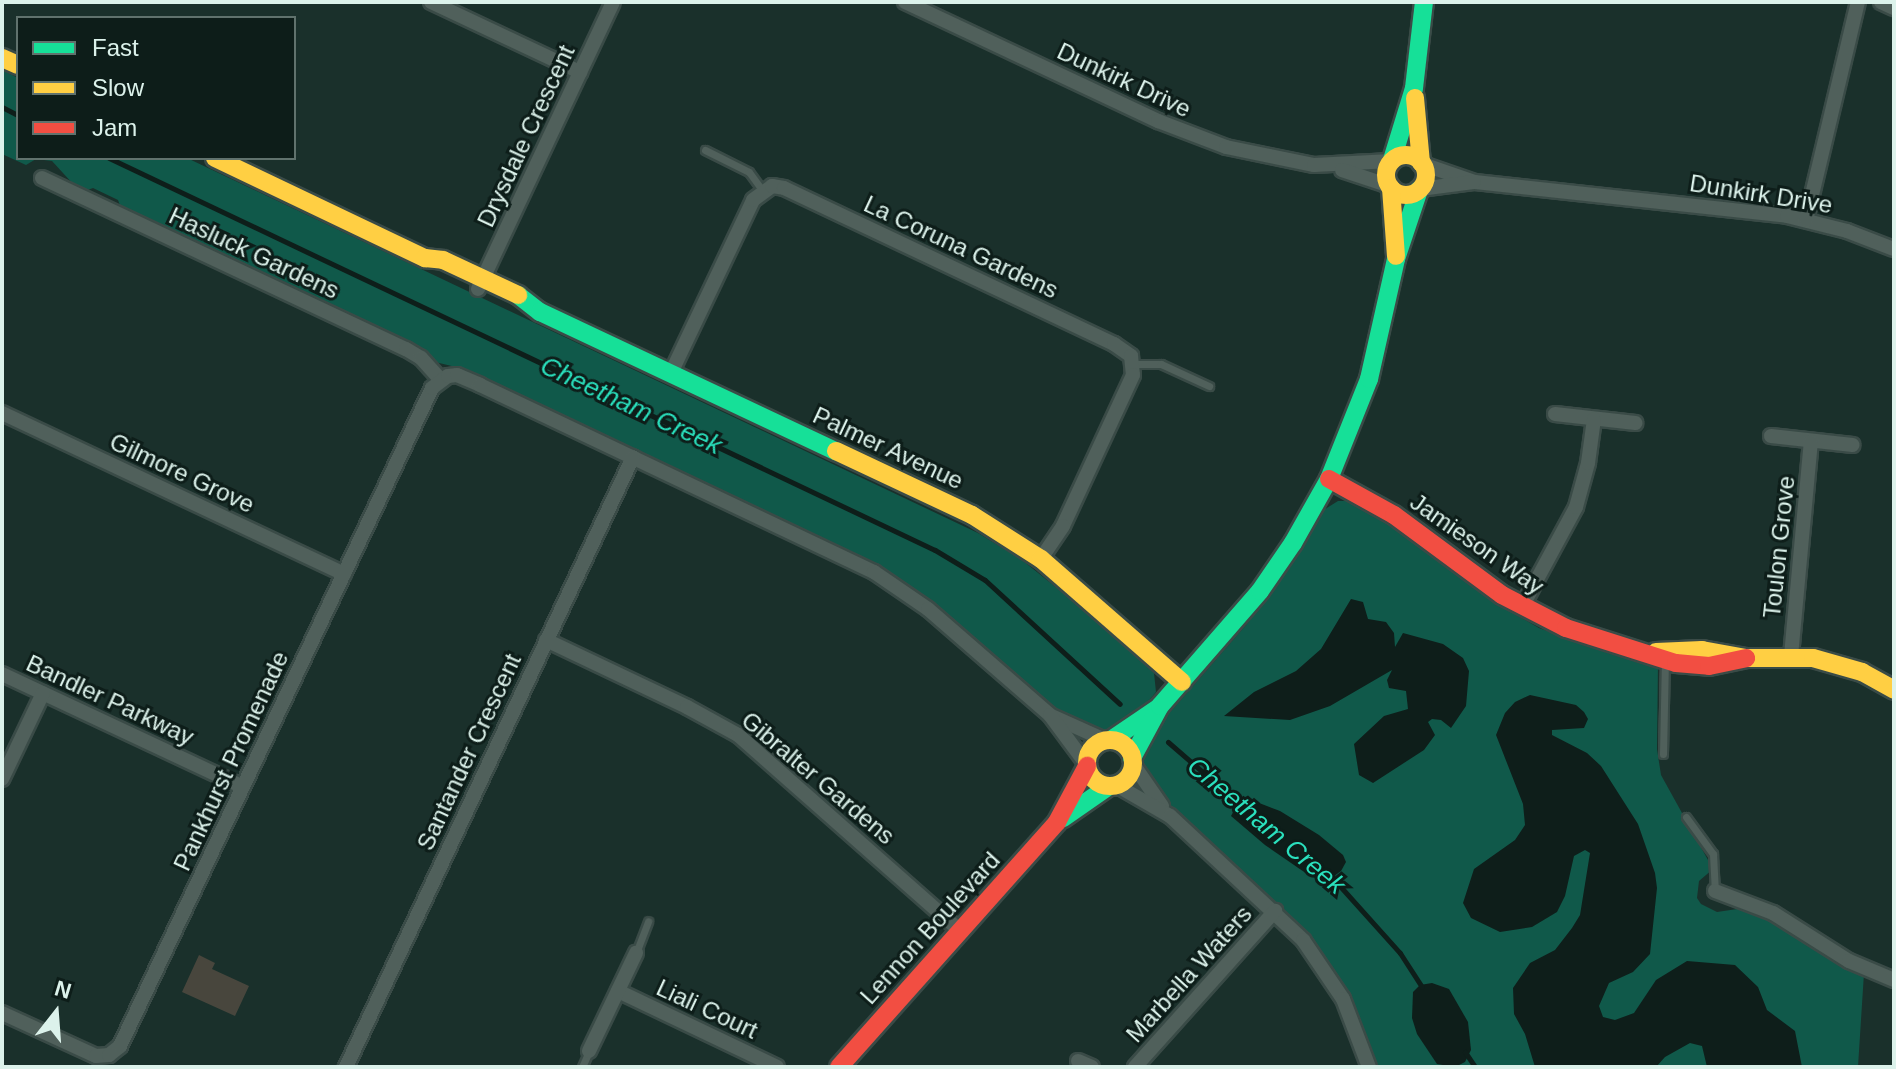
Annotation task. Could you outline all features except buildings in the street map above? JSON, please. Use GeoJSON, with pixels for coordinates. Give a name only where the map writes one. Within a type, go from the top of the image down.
{"type":"FeatureCollection","features":[{"type":"Feature","properties":{"kind":"street"},"geometry":{"type":"LineString","coordinates":[[431,2],[580,72]]}},
{"type":"Feature","properties":{"kind":"street","name":"Drysdale Crescent"},"geometry":{"type":"LineString","coordinates":[[480,284],[613,2]]}},
{"type":"Feature","properties":{"kind":"street","name":"Dunkirk Drive"},"geometry":{"type":"LineString","coordinates":[[905,2],[1201,139],[1271,159],[1334,167],[1390,187]]}},
{"type":"Feature","properties":{"kind":"street"},"geometry":{"type":"LineString","coordinates":[[1396,259],[1386,173],[1414,88],[1424,2]]}},
{"type":"Feature","properties":{"kind":"street"},"geometry":{"type":"LineString","coordinates":[[1806,220],[1858,2]]}},
{"type":"Feature","properties":{"kind":"street"},"geometry":{"type":"LineString","coordinates":[[1881,2],[1894,8]]}},
{"type":"Feature","properties":{"kind":"street"},"geometry":{"type":"LineString","coordinates":[[1087,766],[1093,748],[1160,706],[1260,591],[1329,479],[1369,379],[1396,259],[1425,178],[1414,88]]}},
{"type":"Feature","properties":{"kind":"street"},"geometry":{"type":"LineString","coordinates":[[1392,161],[1407,155],[1422,163]]}},
{"type":"Feature","properties":{"kind":"street","name":"Palmer Avenue"},"geometry":{"type":"LineString","coordinates":[[219,160],[425,258],[438,270],[480,284],[528,311],[540,312],[972,515],[1041,559],[1182,682]]}},
{"type":"Feature","properties":{"kind":"street","name":"Dunkirk Drive"},"geometry":{"type":"LineString","coordinates":[[1334,167],[1392,161]]}},
{"type":"Feature","properties":{"kind":"street","name":"Dunkirk Drive"},"geometry":{"type":"LineString","coordinates":[[1422,163],[1475,182]]}},
{"type":"Feature","properties":{"kind":"street","name":"Hasluck Gardens"},"geometry":{"type":"LineString","coordinates":[[42,178],[406,349],[421,358],[440,379]]}},
{"type":"Feature","properties":{"kind":"street","name":"Dunkirk Drive"},"geometry":{"type":"LineString","coordinates":[[1420,189],[1475,182],[1753,210],[1806,220],[1894,249]]}},
{"type":"Feature","properties":{"kind":"street","name":"La Coruna Gardens"},"geometry":{"type":"LineString","coordinates":[[762,190],[772,186],[784,188],[1114,344],[1126,351],[1134,364]]}},
{"type":"Feature","properties":{"kind":"street"},"geometry":{"type":"LineString","coordinates":[[1390,187],[1406,195],[1420,189]]}},
{"type":"Feature","properties":{"kind":"street"},"geometry":{"type":"LineString","coordinates":[[671,373],[753,200],[762,190]]}},
{"type":"Feature","properties":{"kind":"street"},"geometry":{"type":"LineString","coordinates":[[1041,559],[1063,526],[1129,384],[1134,364]]}},
{"type":"Feature","properties":{"kind":"street"},"geometry":{"type":"LineString","coordinates":[[440,379],[453,375],[464,378],[843,555],[887,580],[928,609],[1050,715],[1094,779],[1113,785],[1170,816]]}},
{"type":"Feature","properties":{"kind":"street","name":"Pankhurst Promenade"},"geometry":{"type":"LineString","coordinates":[[2,1013],[105,1062],[125,1037],[430,391],[440,379]]}},
{"type":"Feature","properties":{"kind":"street","name":"Gilmore Grove"},"geometry":{"type":"LineString","coordinates":[[2,413],[344,574]]}},
{"type":"Feature","properties":{"kind":"street"},"geometry":{"type":"LineString","coordinates":[[1555,414],[1635,423]]}},
{"type":"Feature","properties":{"kind":"street"},"geometry":{"type":"LineString","coordinates":[[1522,607],[1576,507],[1588,463],[1594,419]]}},
{"type":"Feature","properties":{"kind":"street"},"geometry":{"type":"LineString","coordinates":[[1771,436],[1853,445]]}},
{"type":"Feature","properties":{"kind":"street","name":"Toulon Grove"},"geometry":{"type":"LineString","coordinates":[[1791,656],[1811,442]]}},
{"type":"Feature","properties":{"kind":"street","name":"Santander Crescent"},"geometry":{"type":"LineString","coordinates":[[346,1067],[633,457]]}},
{"type":"Feature","properties":{"kind":"street","name":"Jamieson Way"},"geometry":{"type":"LineString","coordinates":[[1329,479],[1394,515],[1522,607],[1585,636],[1709,666],[1746,658],[1791,656],[1848,666],[1894,690]]}},
{"type":"Feature","properties":{"kind":"street","name":"Gibralter Gardens"},"geometry":{"type":"LineString","coordinates":[[546,640],[687,707],[738,735],[960,931]]}},
{"type":"Feature","properties":{"kind":"street","name":"Bandler Parkway"},"geometry":{"type":"LineString","coordinates":[[2,674],[243,787]]}},
{"type":"Feature","properties":{"kind":"street"},"geometry":{"type":"LineString","coordinates":[[2,779],[43,693]]}},
{"type":"Feature","properties":{"kind":"street"},"geometry":{"type":"LineString","coordinates":[[1113,785],[1127,778],[1132,761],[1160,706]]}},
{"type":"Feature","properties":{"kind":"street"},"geometry":{"type":"LineString","coordinates":[[1050,715],[1126,747],[1132,761],[1170,816],[1303,940],[1331,977],[1356,1026],[1369,1067]]}},
{"type":"Feature","properties":{"kind":"street","name":"Lennon Boulevard"},"geometry":{"type":"LineString","coordinates":[[839,1067],[1057,822],[1087,766]]}},
{"type":"Feature","properties":{"kind":"street","name":"Lennon Boulevard"},"geometry":{"type":"LineString","coordinates":[[1057,822],[1113,785]]}},
{"type":"Feature","properties":{"kind":"street"},"geometry":{"type":"LineString","coordinates":[[1715,891],[1773,913],[1849,961],[1894,980]]}},
{"type":"Feature","properties":{"kind":"street","name":"Marbella Waters"},"geometry":{"type":"LineString","coordinates":[[1135,1067],[1275,911]]}},
{"type":"Feature","properties":{"kind":"street","name":"Liali Court"},"geometry":{"type":"LineString","coordinates":[[589,1051],[636,953]]}},
{"type":"Feature","properties":{"kind":"street","name":"Liali Court"},"geometry":{"type":"LineString","coordinates":[[618,991],[777,1067]]}},
{"type":"Feature","properties":{"kind":"lane"},"geometry":{"type":"LineString","coordinates":[[705,150],[749,172],[762,190]]}},
{"type":"Feature","properties":{"kind":"lane"},"geometry":{"type":"LineString","coordinates":[[1134,364],[1161,364],[1209,386]]}},
{"type":"Feature","properties":{"kind":"lane"},"geometry":{"type":"LineString","coordinates":[[1660,654],[1663,754]]}},
{"type":"Feature","properties":{"kind":"lane"},"geometry":{"type":"LineString","coordinates":[[1686,817],[1713,854],[1715,891]]}},
{"type":"Feature","properties":{"kind":"lane","name":"Liali Court"},"geometry":{"type":"LineString","coordinates":[[636,953],[648,921]]}},
{"type":"Feature","properties":{"kind":"lane","name":"Liali Court"},"geometry":{"type":"LineString","coordinates":[[582,1067],[589,1051]]}},
{"type":"Feature","properties":{"kind":"green space"},"geometry":{"type":"Polygon","coordinates":[[[2,70],[16,77],[16,160],[34,160],[26,165],[2,154],[2,70]]]}},
{"type":"Feature","properties":{"kind":"green space"},"geometry":{"type":"Polygon","coordinates":[[[44,160],[191,160],[978,533],[1022,560],[1103,625],[1154,673],[1156,692],[1139,713],[1111,731],[1104,732],[1060,714],[931,602],[845,549],[460,368],[435,362],[121,208],[118,200],[93,188],[85,191],[74,185],[52,161],[44,160]]]}},
{"type":"Feature","properties":{"kind":"green space"},"geometry":{"type":"Polygon","coordinates":[[[1338,501],[1350,501],[1388,523],[1501,606],[1539,628],[1608,653],[1658,664],[1657,749],[1661,775],[1713,869],[1699,881],[1697,898],[1701,904],[1717,912],[1744,908],[1761,914],[1864,973],[1858,1067],[1376,1067],[1346,990],[1318,948],[1288,914],[1165,802],[1141,762],[1142,753],[1158,726],[1246,625],[1282,577],[1322,511],[1338,501]]]}},
{"type":"Feature","properties":{"kind":"water"},"geometry":{"type":"Polygon","coordinates":[[[1351,599],[1363,602],[1368,619],[1386,622],[1394,633],[1395,647],[1403,633],[1443,644],[1463,658],[1469,671],[1466,706],[1451,728],[1441,720],[1432,719],[1428,722],[1435,735],[1424,750],[1373,783],[1359,775],[1354,744],[1384,716],[1408,709],[1406,691],[1389,688],[1387,680],[1392,670],[1330,706],[1290,720],[1224,716],[1254,692],[1296,671],[1321,649],[1351,599]]]}},
{"type":"Feature","properties":{"kind":"water"},"geometry":{"type":"Polygon","coordinates":[[[1530,695],[1576,705],[1584,712],[1588,719],[1584,728],[1552,730],[1552,735],[1587,753],[1601,766],[1638,824],[1655,873],[1657,888],[1650,954],[1633,972],[1609,983],[1599,1006],[1603,1017],[1615,1020],[1634,1013],[1656,980],[1687,961],[1735,965],[1758,987],[1767,1010],[1795,1031],[1802,1067],[1707,1067],[1702,1046],[1690,1043],[1665,1057],[1656,1067],[1535,1067],[1525,1034],[1514,1014],[1513,988],[1530,963],[1555,950],[1580,915],[1590,853],[1585,850],[1574,856],[1565,896],[1557,912],[1532,927],[1500,932],[1471,918],[1463,903],[1474,869],[1515,840],[1525,825],[1523,804],[1496,735],[1505,713],[1515,702],[1530,695]]]}},
{"type":"Feature","properties":{"kind":"water"},"geometry":{"type":"Polygon","coordinates":[[[1254,801],[1280,811],[1319,835],[1343,855],[1346,862],[1341,871],[1326,882],[1310,876],[1265,845],[1231,816],[1238,803],[1254,801]]]}},
{"type":"Feature","properties":{"kind":"water"},"geometry":{"type":"Polygon","coordinates":[[[1432,983],[1449,989],[1468,1022],[1471,1050],[1465,1062],[1455,1067],[1437,1064],[1417,1034],[1412,1018],[1413,992],[1420,985],[1432,983]]]}},
{"type":"Feature","properties":{"kind":"waterway","name":"Cheetham Creek"},"geometry":{"type":"LineString","coordinates":[[2,107],[16,114]]}},
{"type":"Feature","properties":{"kind":"waterway","name":"Cheetham Creek"},"geometry":{"type":"LineString","coordinates":[[113,160],[935,550],[985,580],[1120,704]]}},
{"type":"Feature","properties":{"kind":"waterway","name":"Cheetham Creek"},"geometry":{"type":"LineString","coordinates":[[1168,742],[1243,807]]}},
{"type":"Feature","properties":{"kind":"waterway","name":"Cheetham Creek"},"geometry":{"type":"LineString","coordinates":[[1330,875],[1400,953],[1422,987]]}},
{"type":"Feature","properties":{"kind":"waterway","name":"Cheetham Creek"},"geometry":{"type":"LineString","coordinates":[[1465,1052],[1475,1067]]}},
{"type":"Feature","properties":{"kind":"traffic: fast"},"geometry":{"type":"LineString","coordinates":[[1392,160],[1414,88],[1424,2]]}},
{"type":"Feature","properties":{"kind":"traffic: fast"},"geometry":{"type":"LineString","coordinates":[[1132,758],[1160,706],[1260,591],[1293,543],[1329,479],[1369,379],[1396,259],[1419,190]]}},
{"type":"Feature","properties":{"kind":"traffic: fast"},"geometry":{"type":"LineString","coordinates":[[518,295],[540,312],[836,451]]}},
{"type":"Feature","properties":{"kind":"traffic: fast"},"geometry":{"type":"LineString","coordinates":[[1111,740],[1158,708]]}},
{"type":"Feature","properties":{"kind":"traffic: fast"},"geometry":{"type":"LineString","coordinates":[[1063,818],[1109,786]]}},
{"type":"Feature","properties":{"kind":"traffic: slow"},"geometry":{"type":"LineString","coordinates":[[2,58],[16,64]]}},
{"type":"Feature","properties":{"kind":"traffic: slow"},"geometry":{"type":"LineString","coordinates":[[1415,98],[1421,163]]}},
{"type":"Feature","properties":{"kind":"traffic: slow"},"geometry":{"type":"LineString","coordinates":[[1406,155],[1420,161],[1426,175],[1420,189],[1406,195],[1392,189],[1386,175],[1392,161],[1406,155]]}},
{"type":"Feature","properties":{"kind":"traffic: slow"},"geometry":{"type":"LineString","coordinates":[[219,160],[425,258],[443,260],[518,295]]}},
{"type":"Feature","properties":{"kind":"traffic: slow"},"geometry":{"type":"LineString","coordinates":[[1391,188],[1396,256]]}},
{"type":"Feature","properties":{"kind":"traffic: slow"},"geometry":{"type":"LineString","coordinates":[[836,451],[972,515],[1041,559],[1182,682]]}},
{"type":"Feature","properties":{"kind":"traffic: slow"},"geometry":{"type":"LineString","coordinates":[[1656,652],[1702,650],[1746,658],[1813,658],[1862,672],[1894,690]]}},
{"type":"Feature","properties":{"kind":"traffic: slow"},"geometry":{"type":"LineString","coordinates":[[1110,740],[1126,747],[1133,763],[1126,779],[1110,786],[1094,779],[1087,763],[1094,747],[1110,740]]}},
{"type":"Feature","properties":{"kind":"traffic: jam"},"geometry":{"type":"LineString","coordinates":[[1329,479],[1394,515],[1502,595],[1566,628],[1676,663],[1709,666],[1746,658]]}},
{"type":"Feature","properties":{"kind":"traffic: jam"},"geometry":{"type":"LineString","coordinates":[[839,1067],[1057,822],[1087,766]]}}]}
